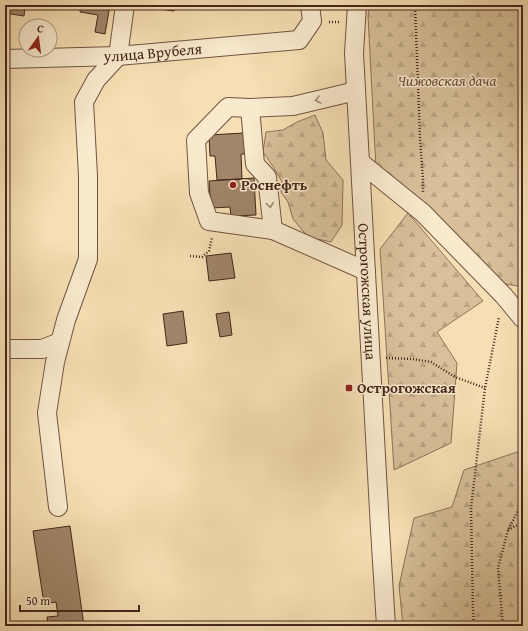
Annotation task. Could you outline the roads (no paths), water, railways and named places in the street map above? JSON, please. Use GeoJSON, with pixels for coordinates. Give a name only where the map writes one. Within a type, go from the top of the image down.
{"type":"FeatureCollection","features":[{"type":"Feature","properties":{"kind":"street"},"geometry":{"type":"LineString","coordinates":[[58,507],[47,413],[55,362],[60,342],[66,320],[88,259],[88,176],[84,102],[96,80],[118,56],[124,5]]}},
{"type":"Feature","properties":{"kind":"street","name":"Острогожская улица"},"geometry":{"type":"LineString","coordinates":[[357,5],[354,53],[386,626]]}},
{"type":"Feature","properties":{"kind":"street","name":"улица Врубеля"},"geometry":{"type":"LineString","coordinates":[[5,59],[118,56],[299,40],[311,13]]}},
{"type":"Feature","properties":{"kind":"street"},"geometry":{"type":"LineString","coordinates":[[356,90],[293,106],[250,108],[228,107],[196,140],[199,193],[209,221],[273,230],[366,271]]}},
{"type":"Feature","properties":{"kind":"street"},"geometry":{"type":"LineString","coordinates":[[250,108],[255,164],[267,177],[273,230]]}},
{"type":"Feature","properties":{"kind":"street"},"geometry":{"type":"LineString","coordinates":[[360,162],[423,213],[504,296],[523,318]]}},
{"type":"Feature","properties":{"kind":"street"},"geometry":{"type":"LineString","coordinates":[[5,349],[42,349],[60,342]]}},
{"type":"Feature","properties":{"kind":"place","name":"Роснефть"},"geometry":{"type":"Point","coordinates":[233,185]}},
{"type":"Feature","properties":{"kind":"place","name":"Острогожская"},"geometry":{"type":"Point","coordinates":[349,388]}},
{"type":"Feature","properties":{"kind":"park label","name":"Чижовская дача"},"geometry":{"type":"Point","coordinates":[447,81]}}]}
